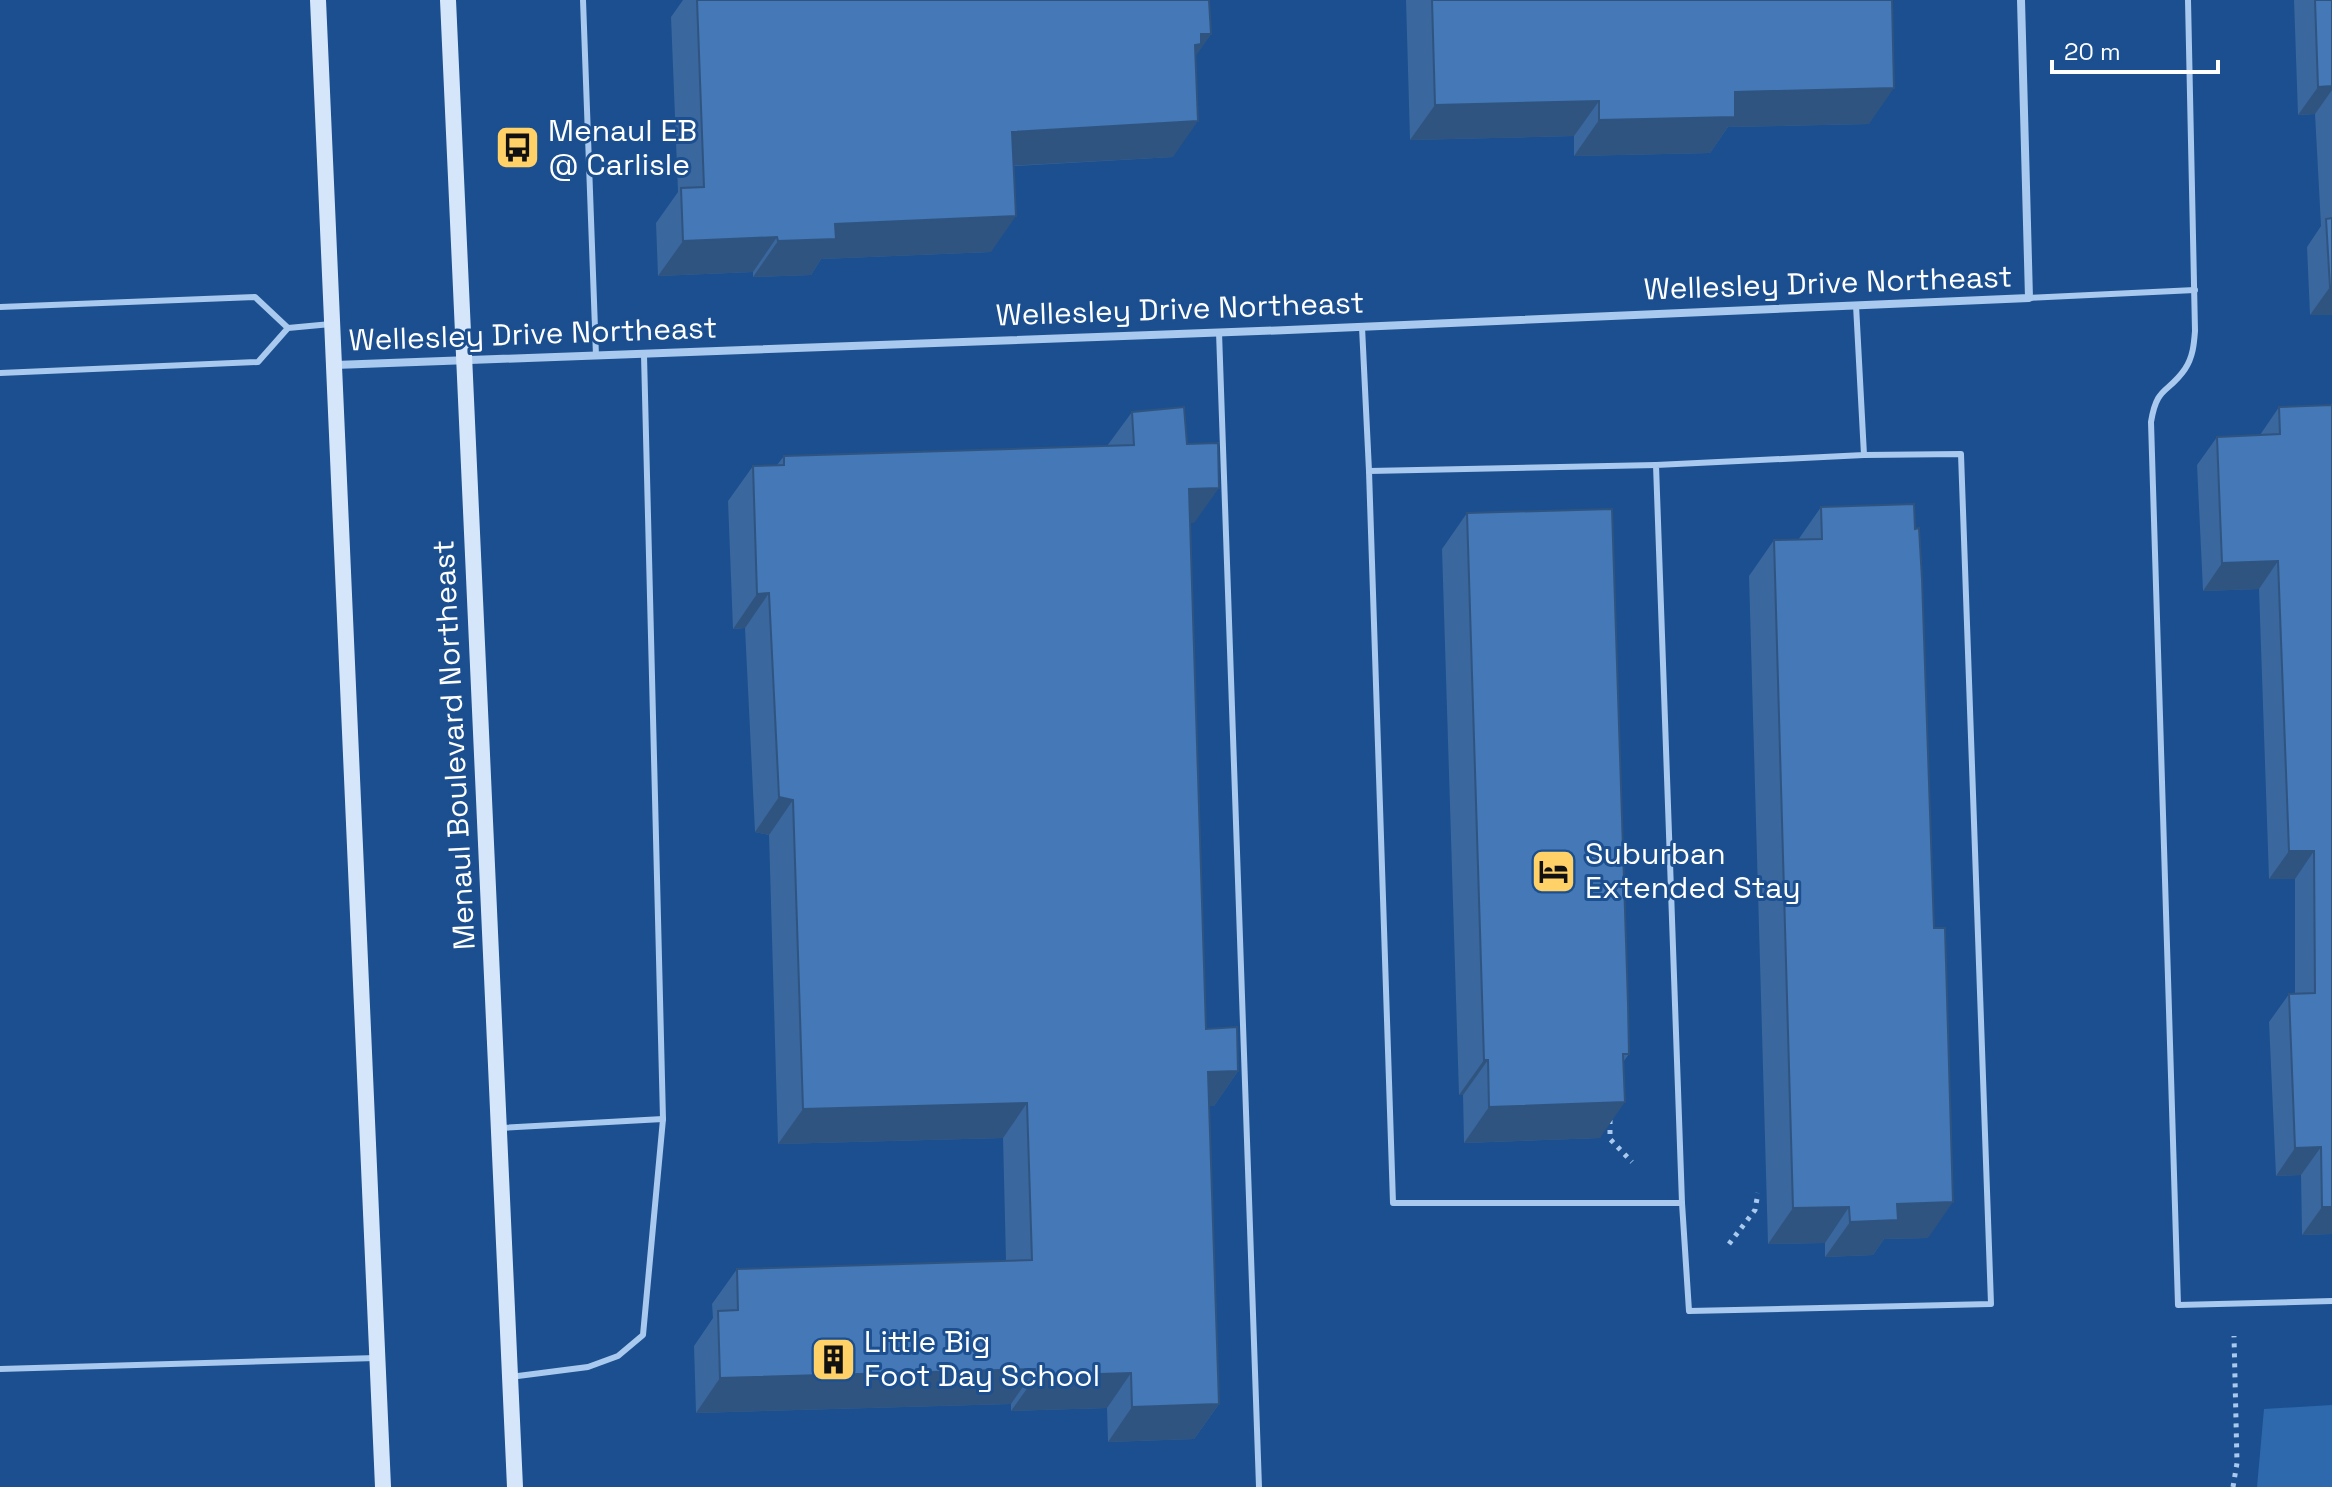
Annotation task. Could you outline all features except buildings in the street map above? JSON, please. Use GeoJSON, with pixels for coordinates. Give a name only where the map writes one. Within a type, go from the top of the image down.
{"type":"FeatureCollection","features":[{"type":"Feature","properties":{"kind":"main road"},"geometry":{"type":"LineString","coordinates":[[318,0],[383,1487]]}},
{"type":"Feature","properties":{"kind":"main road","name":"Menaul Boulevard Northeast"},"geometry":{"type":"LineString","coordinates":[[448,0],[515,1487]]}},
{"type":"Feature","properties":{"kind":"street"},"geometry":{"type":"LineString","coordinates":[[2021,0],[2029,298]]}},
{"type":"Feature","properties":{"kind":"street","name":"Wellesley Drive Northeast"},"geometry":{"type":"LineString","coordinates":[[334,365],[1362,327],[2029,298]]}},
{"type":"Feature","properties":{"kind":"lane"},"geometry":{"type":"LineString","coordinates":[[583,0],[596,356]]}},
{"type":"Feature","properties":{"kind":"lane"},"geometry":{"type":"LineString","coordinates":[[2188,0],[2195,290],[2193,351],[2185,370],[2155,400],[2151,422],[2178,1305],[2332,1301]]}},
{"type":"Feature","properties":{"kind":"lane"},"geometry":{"type":"LineString","coordinates":[[2029,298],[2195,290]]}},
{"type":"Feature","properties":{"kind":"lane"},"geometry":{"type":"LineString","coordinates":[[0,307],[255,297],[288,328]]}},
{"type":"Feature","properties":{"kind":"lane"},"geometry":{"type":"LineString","coordinates":[[1856,305],[1864,455]]}},
{"type":"Feature","properties":{"kind":"lane"},"geometry":{"type":"LineString","coordinates":[[0,373],[258,362],[288,328],[331,324]]}},
{"type":"Feature","properties":{"kind":"lane"},"geometry":{"type":"LineString","coordinates":[[1362,327],[1393,1203],[1682,1203]]}},
{"type":"Feature","properties":{"kind":"lane"},"geometry":{"type":"LineString","coordinates":[[1219,332],[1259,1487]]}},
{"type":"Feature","properties":{"kind":"lane"},"geometry":{"type":"LineString","coordinates":[[510,1377],[588,1367],[618,1356],[643,1335],[663,1119],[644,355]]}},
{"type":"Feature","properties":{"kind":"lane"},"geometry":{"type":"LineString","coordinates":[[1369,471],[1961,454],[1991,1304],[1689,1311],[1682,1203],[1656,465]]}},
{"type":"Feature","properties":{"kind":"lane"},"geometry":{"type":"LineString","coordinates":[[499,1128],[663,1119]]}},
{"type":"Feature","properties":{"kind":"lane"},"geometry":{"type":"LineString","coordinates":[[0,1369],[378,1358]]}},
{"type":"Feature","properties":{"kind":"path"},"geometry":{"type":"LineString","coordinates":[[1610,1110],[1610,1139],[1632,1162]]}},
{"type":"Feature","properties":{"kind":"path"},"geometry":{"type":"LineString","coordinates":[[1729,1244],[1755,1210],[1758,1193]]}},
{"type":"Feature","properties":{"kind":"path"},"geometry":{"type":"LineString","coordinates":[[2233,1487],[2237,1463],[2234,1335]]}},
{"type":"Feature","properties":{"kind":"shaded area"},"geometry":{"type":"Polygon","coordinates":[[[2332,1405],[2332,1487],[2257,1487],[2264,1409],[2332,1405]]]}},
{"type":"Feature","properties":{"kind":"place","name":"Menaul EB @ Carlisle"},"geometry":{"type":"Point","coordinates":[517,148]}},
{"type":"Feature","properties":{"kind":"place","name":"Suburban Extended Stay"},"geometry":{"type":"Point","coordinates":[1554,871]}},
{"type":"Feature","properties":{"kind":"place","name":"Little Big Foot Day School"},"geometry":{"type":"Point","coordinates":[833,1359]}}]}
